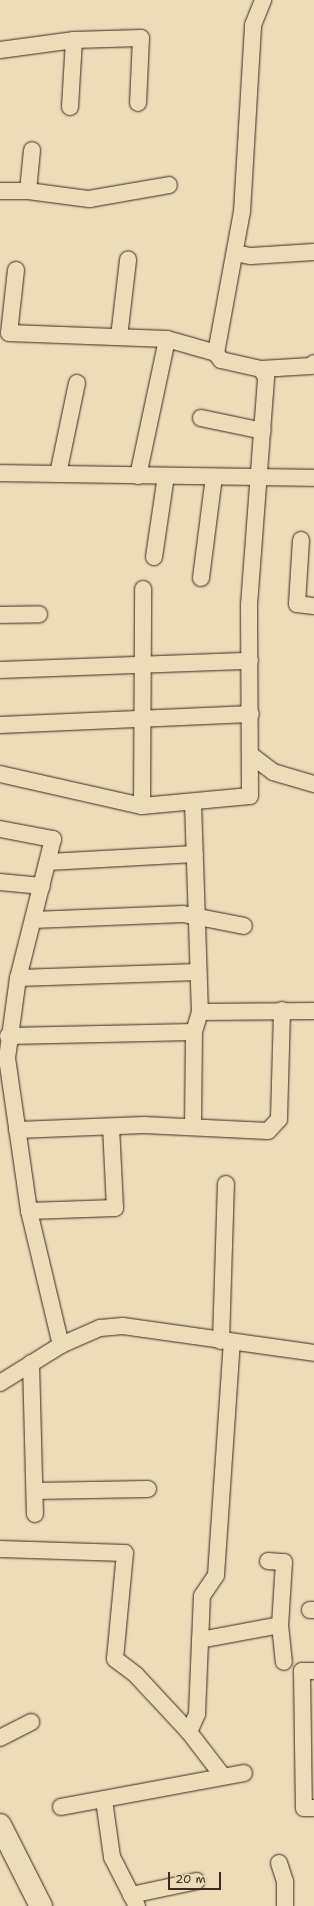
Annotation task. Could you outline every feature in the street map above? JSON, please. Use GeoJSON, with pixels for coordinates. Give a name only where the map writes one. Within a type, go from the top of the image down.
{"type":"FeatureCollection","features":[{"type":"Feature","properties":{"kind":"main road"},"geometry":{"type":"LineString","coordinates":[[0,1825],[41,1906]]}},
{"type":"Feature","properties":{"kind":"street"},"geometry":{"type":"LineString","coordinates":[[216,353],[242,212],[253,25],[263,0]]}},
{"type":"Feature","properties":{"kind":"street"},"geometry":{"type":"LineString","coordinates":[[0,50],[74,40],[141,38],[138,103]]}},
{"type":"Feature","properties":{"kind":"street"},"geometry":{"type":"LineString","coordinates":[[70,107],[74,40]]}},
{"type":"Feature","properties":{"kind":"street"},"geometry":{"type":"LineString","coordinates":[[28,191],[32,150]]}},
{"type":"Feature","properties":{"kind":"street"},"geometry":{"type":"LineString","coordinates":[[0,191],[28,191],[89,199],[169,184]]}},
{"type":"Feature","properties":{"kind":"street"},"geometry":{"type":"LineString","coordinates":[[235,254],[251,256],[314,252]]}},
{"type":"Feature","properties":{"kind":"street"},"geometry":{"type":"LineString","coordinates":[[119,337],[128,260]]}},
{"type":"Feature","properties":{"kind":"street"},"geometry":{"type":"LineString","coordinates":[[16,270],[9,333],[167,339],[216,353],[221,360],[261,369],[311,366],[314,363]]}},
{"type":"Feature","properties":{"kind":"street"},"geometry":{"type":"LineString","coordinates":[[138,476],[167,339]]}},
{"type":"Feature","properties":{"kind":"street"},"geometry":{"type":"LineString","coordinates":[[0,774],[142,806],[250,796],[252,756],[249,605],[261,477],[266,377],[261,369]]}},
{"type":"Feature","properties":{"kind":"street"},"geometry":{"type":"LineString","coordinates":[[58,474],[77,383]]}},
{"type":"Feature","properties":{"kind":"street"},"geometry":{"type":"LineString","coordinates":[[201,418],[263,431]]}},
{"type":"Feature","properties":{"kind":"street"},"geometry":{"type":"LineString","coordinates":[[0,473],[314,478]]}},
{"type":"Feature","properties":{"kind":"street"},"geometry":{"type":"LineString","coordinates":[[154,557],[166,476]]}},
{"type":"Feature","properties":{"kind":"street"},"geometry":{"type":"LineString","coordinates":[[201,578],[214,477]]}},
{"type":"Feature","properties":{"kind":"street"},"geometry":{"type":"LineString","coordinates":[[301,540],[297,604],[314,606]]}},
{"type":"Feature","properties":{"kind":"street"},"geometry":{"type":"LineString","coordinates":[[142,806],[142,718],[140,664],[143,589]]}},
{"type":"Feature","properties":{"kind":"street"},"geometry":{"type":"LineString","coordinates":[[0,615],[39,614]]}},
{"type":"Feature","properties":{"kind":"street"},"geometry":{"type":"LineString","coordinates":[[0,670],[250,660]]}},
{"type":"Feature","properties":{"kind":"street"},"geometry":{"type":"LineString","coordinates":[[0,725],[251,714]]}},
{"type":"Feature","properties":{"kind":"street"},"geometry":{"type":"LineString","coordinates":[[252,756],[273,772],[314,784]]}},
{"type":"Feature","properties":{"kind":"street"},"geometry":{"type":"LineString","coordinates":[[193,802],[200,1012],[194,1032],[193,1127]]}},
{"type":"Feature","properties":{"kind":"street"},"geometry":{"type":"LineString","coordinates":[[0,829],[53,839],[18,978],[8,1036],[17,1130],[29,1211],[61,1345]]}},
{"type":"Feature","properties":{"kind":"street"},"geometry":{"type":"LineString","coordinates":[[48,862],[195,854]]}},
{"type":"Feature","properties":{"kind":"street"},"geometry":{"type":"LineString","coordinates":[[0,882],[42,886]]}},
{"type":"Feature","properties":{"kind":"street"},"geometry":{"type":"LineString","coordinates":[[33,920],[183,914],[244,926]]}},
{"type":"Feature","properties":{"kind":"street"},"geometry":{"type":"LineString","coordinates":[[18,978],[198,972]]}},
{"type":"Feature","properties":{"kind":"street"},"geometry":{"type":"LineString","coordinates":[[200,1012],[282,1010],[314,1011]]}},
{"type":"Feature","properties":{"kind":"street"},"geometry":{"type":"LineString","coordinates":[[17,1130],[111,1127],[193,1127],[268,1131],[279,1119],[282,1010]]}},
{"type":"Feature","properties":{"kind":"street"},"geometry":{"type":"LineString","coordinates":[[8,1036],[194,1032]]}},
{"type":"Feature","properties":{"kind":"street"},"geometry":{"type":"LineString","coordinates":[[29,1211],[115,1208],[111,1127]]}},
{"type":"Feature","properties":{"kind":"street"},"geometry":{"type":"LineString","coordinates":[[189,1732],[197,1714],[202,1596],[216,1575],[226,1342],[226,1184]]}},
{"type":"Feature","properties":{"kind":"street"},"geometry":{"type":"LineString","coordinates":[[0,1383],[61,1345],[100,1328],[123,1326],[226,1342],[314,1353]]}},
{"type":"Feature","properties":{"kind":"street"},"geometry":{"type":"LineString","coordinates":[[31,1363],[35,1514]]}},
{"type":"Feature","properties":{"kind":"street"},"geometry":{"type":"LineString","coordinates":[[35,1491],[148,1489]]}},
{"type":"Feature","properties":{"kind":"street"},"geometry":{"type":"LineString","coordinates":[[0,1549],[125,1553],[115,1659],[136,1675],[189,1732],[222,1775]]}},
{"type":"Feature","properties":{"kind":"street"},"geometry":{"type":"LineString","coordinates":[[268,1561],[284,1562],[280,1625],[284,1662]]}},
{"type":"Feature","properties":{"kind":"street"},"geometry":{"type":"LineString","coordinates":[[200,1640],[280,1625]]}},
{"type":"Feature","properties":{"kind":"street"},"geometry":{"type":"LineString","coordinates":[[314,1671],[302,1671],[304,1808],[314,1808]]}},
{"type":"Feature","properties":{"kind":"street"},"geometry":{"type":"LineString","coordinates":[[0,1738],[31,1722]]}},
{"type":"Feature","properties":{"kind":"street"},"geometry":{"type":"LineString","coordinates":[[61,1807],[104,1800],[222,1775],[244,1773]]}},
{"type":"Feature","properties":{"kind":"street"},"geometry":{"type":"LineString","coordinates":[[104,1800],[112,1857],[134,1900],[197,1881]]}},
{"type":"Feature","properties":{"kind":"street"},"geometry":{"type":"LineString","coordinates":[[279,1863],[285,1882],[284,1906]]}}]}
